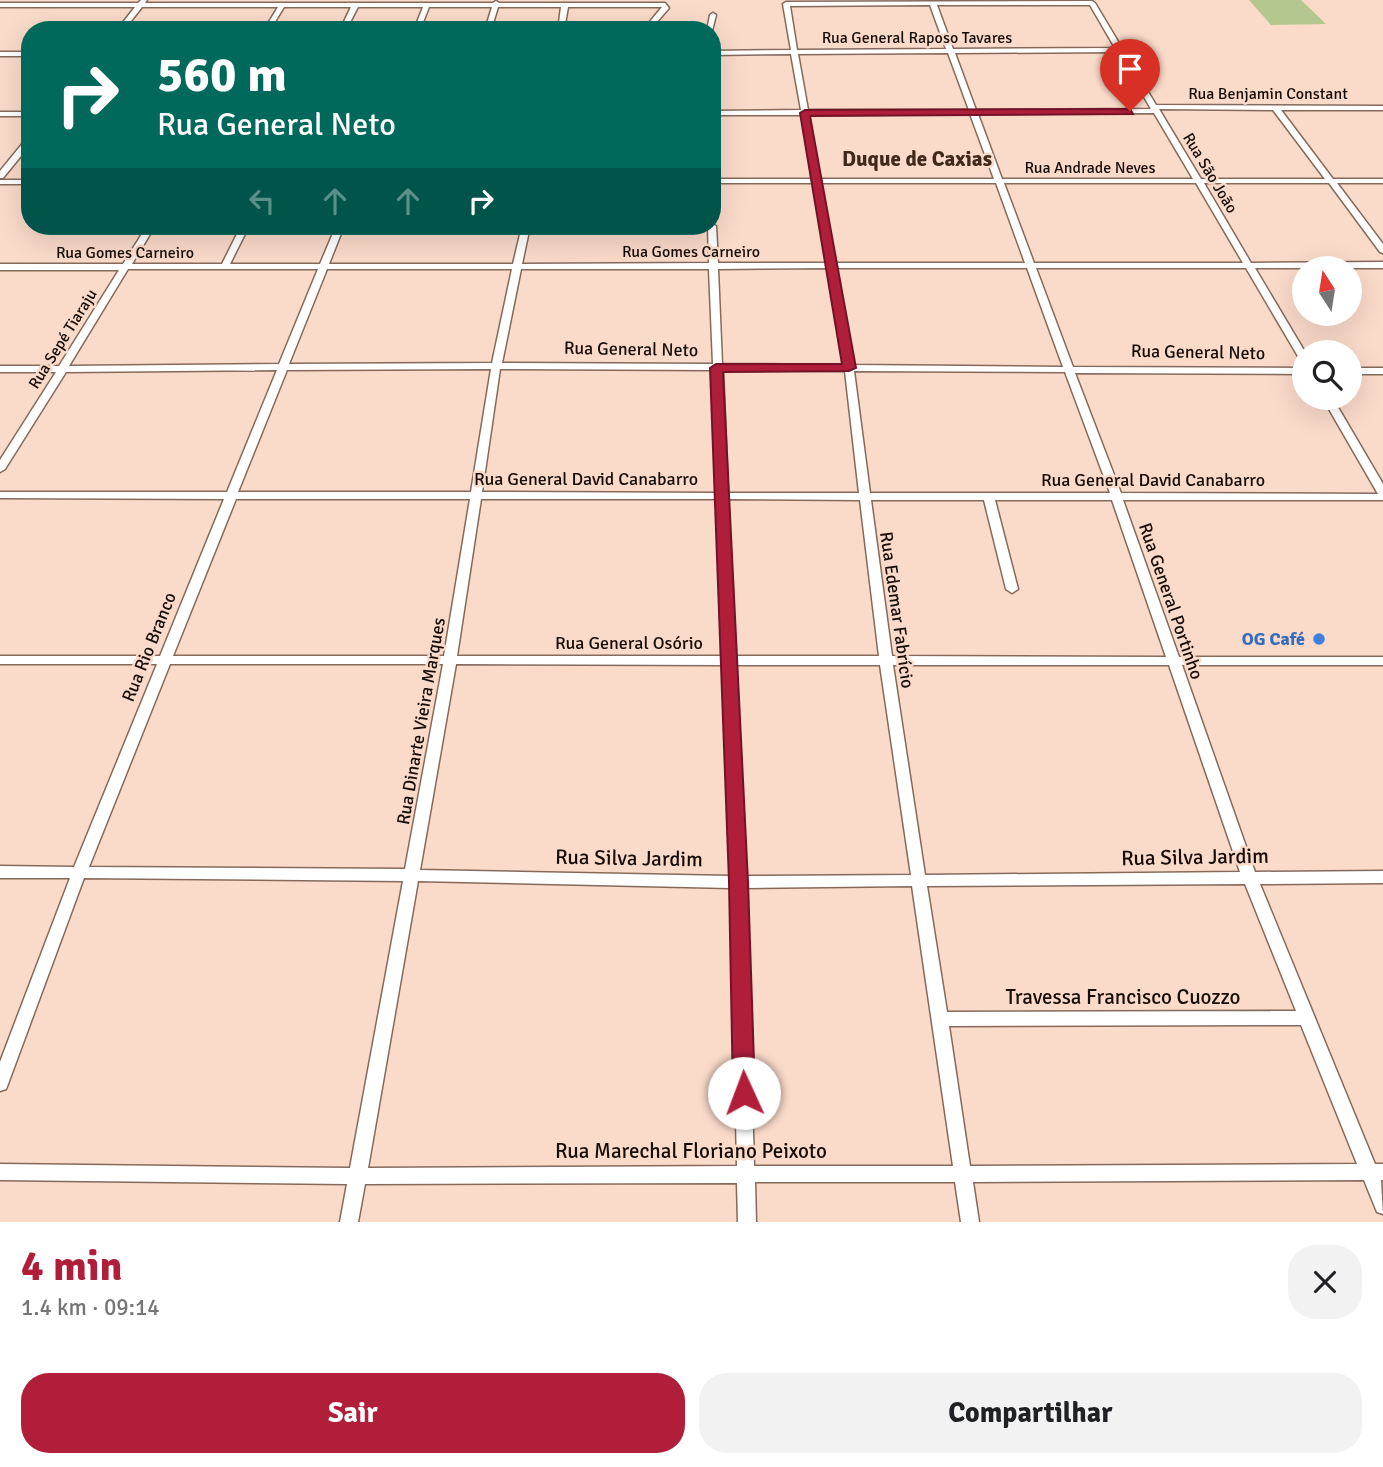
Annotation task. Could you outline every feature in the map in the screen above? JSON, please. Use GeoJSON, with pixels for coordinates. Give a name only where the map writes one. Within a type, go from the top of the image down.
{"type":"FeatureCollection","features":[{"type":"Feature","properties":{"kind":"street"},"geometry":{"type":"LineString","coordinates":[[127,21],[142,2]]}},
{"type":"Feature","properties":{"kind":"street"},"geometry":{"type":"LineString","coordinates":[[0,5],[142,2],[661,4],[666,8],[654,21]]}},
{"type":"Feature","properties":{"kind":"street"},"geometry":{"type":"LineString","coordinates":[[491,21],[496,3]]}},
{"type":"Feature","properties":{"kind":"street","name":"Rua São João"},"geometry":{"type":"LineString","coordinates":[[933,4],[1092,3],[1293,340]]}},
{"type":"Feature","properties":{"kind":"street"},"geometry":{"type":"LineString","coordinates":[[273,21],[283,4]]}},
{"type":"Feature","properties":{"kind":"street"},"geometry":{"type":"LineString","coordinates":[[348,21],[356,4]]}},
{"type":"Feature","properties":{"kind":"street"},"geometry":{"type":"LineString","coordinates":[[420,21],[427,4]]}},
{"type":"Feature","properties":{"kind":"street"},"geometry":{"type":"LineString","coordinates":[[562,21],[565,4]]}},
{"type":"Feature","properties":{"kind":"street","name":"Rua Edemar Fabrício"},"geometry":{"type":"LineString","coordinates":[[933,4],[786,4],[816,181],[834,265],[886,662],[970,1222]]}},
{"type":"Feature","properties":{"kind":"street","name":"Rua General Portinho"},"geometry":{"type":"LineString","coordinates":[[933,4],[1070,368],[1249,876],[1305,1018],[1376,1172],[1383,1206]]}},
{"type":"Feature","properties":{"kind":"street"},"geometry":{"type":"LineString","coordinates":[[712,21],[713,15]]}},
{"type":"Feature","properties":{"kind":"street","name":"Rua General Raposo Tavares"},"geometry":{"type":"LineString","coordinates":[[721,52],[1121,50]]}},
{"type":"Feature","properties":{"kind":"street"},"geometry":{"type":"LineString","coordinates":[[0,54],[21,54]]}},
{"type":"Feature","properties":{"kind":"street"},"geometry":{"type":"LineString","coordinates":[[1275,107],[1383,250]]}},
{"type":"Feature","properties":{"kind":"street","name":"Rua Benjamin Constant"},"geometry":{"type":"LineString","coordinates":[[721,114],[1383,108]]}},
{"type":"Feature","properties":{"kind":"street"},"geometry":{"type":"LineString","coordinates":[[0,114],[21,114]]}},
{"type":"Feature","properties":{"kind":"street"},"geometry":{"type":"LineString","coordinates":[[0,176],[21,152]]}},
{"type":"Feature","properties":{"kind":"street","name":"Rua Andrade Neves"},"geometry":{"type":"LineString","coordinates":[[721,181],[1383,181]]}},
{"type":"Feature","properties":{"kind":"street"},"geometry":{"type":"LineString","coordinates":[[0,182],[21,182]]}},
{"type":"Feature","properties":{"kind":"street","name":"Rua Sepé Tiaraju"},"geometry":{"type":"LineString","coordinates":[[0,468],[145,235]]}},
{"type":"Feature","properties":{"kind":"street"},"geometry":{"type":"LineString","coordinates":[[224,268],[240,235]]}},
{"type":"Feature","properties":{"kind":"street","name":"Rua Rio Branco"},"geometry":{"type":"LineString","coordinates":[[0,1084],[79,873],[228,496],[336,235]]}},
{"type":"Feature","properties":{"kind":"street","name":"Rua Dinarte Vieira Marques"},"geometry":{"type":"LineString","coordinates":[[349,1222],[450,661],[496,366],[524,235]]}},
{"type":"Feature","properties":{"kind":"street"},"geometry":{"type":"LineString","coordinates":[[712,235],[738,882],[747,1222]]}},
{"type":"Feature","properties":{"kind":"street","name":"Rua Gomes Carneiro"},"geometry":{"type":"LineString","coordinates":[[0,267],[1383,265]]}},
{"type":"Feature","properties":{"kind":"street","name":"Rua General Neto"},"geometry":{"type":"LineString","coordinates":[[0,369],[496,366],[1292,371]]}},
{"type":"Feature","properties":{"kind":"street"},"geometry":{"type":"LineString","coordinates":[[1362,371],[1383,371]]}},
{"type":"Feature","properties":{"kind":"street"},"geometry":{"type":"LineString","coordinates":[[1334,410],[1383,495]]}},
{"type":"Feature","properties":{"kind":"street","name":"Rua General David Canabarro"},"geometry":{"type":"LineString","coordinates":[[0,495],[863,498],[1383,495]]}},
{"type":"Feature","properties":{"kind":"street"},"geometry":{"type":"LineString","coordinates":[[989,498],[1012,589]]}},
{"type":"Feature","properties":{"kind":"street","name":"Rua General Osório"},"geometry":{"type":"LineString","coordinates":[[0,660],[1173,663],[1383,661]]}},
{"type":"Feature","properties":{"kind":"street","name":"Rua Silva Jardim"},"geometry":{"type":"LineString","coordinates":[[0,872],[410,874],[738,882],[1383,877]]}},
{"type":"Feature","properties":{"kind":"street","name":"Travessa Francisco Cuozzo"},"geometry":{"type":"LineString","coordinates":[[941,1019],[1305,1018]]}},
{"type":"Feature","properties":{"kind":"street","name":"Rua Marechal Floriano Peixoto"},"geometry":{"type":"LineString","coordinates":[[0,1172],[357,1177],[1376,1172]]}},
{"type":"Feature","properties":{"kind":"green space"},"geometry":{"type":"Polygon","coordinates":[[[1249,0],[1301,0],[1326,24],[1271,25],[1249,0]]]}},
{"type":"Feature","properties":{"kind":"place","name":"OG Café"},"geometry":{"type":"Point","coordinates":[1319,639]}},
{"type":"Feature","properties":{"kind":"district","name":"Duque de Caxias"},"geometry":{"type":"Point","coordinates":[917,159]}},
{"type":"Feature","properties":{"kind":"route"},"geometry":{"type":"LineString","coordinates":[[744,1093],[738,882],[716,368],[849,368],[834,265],[805,113],[1130,111]]}}]}
